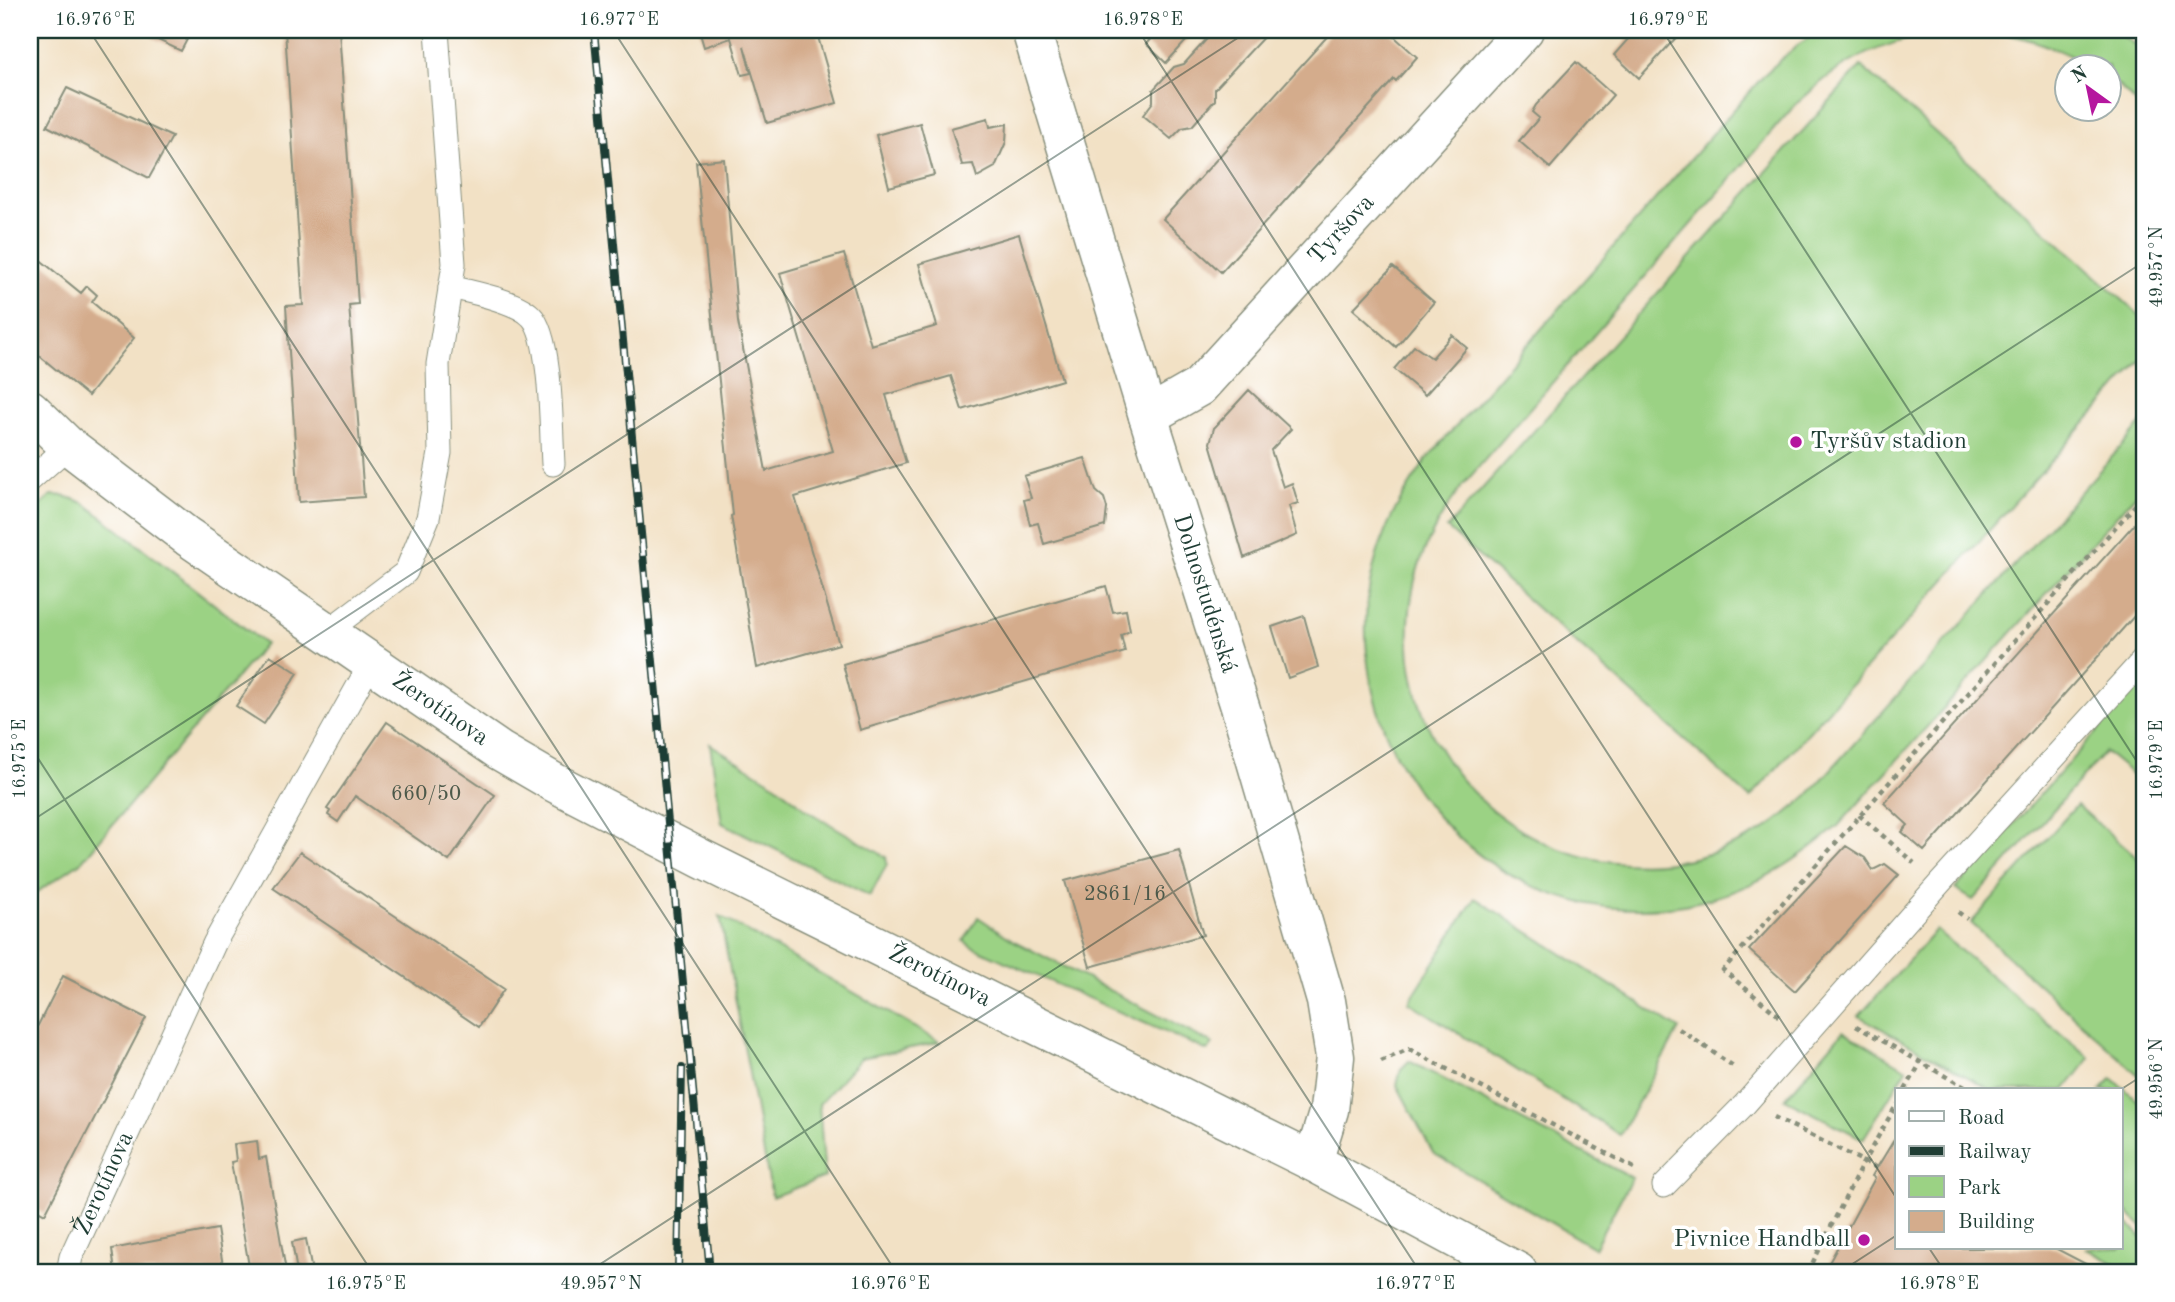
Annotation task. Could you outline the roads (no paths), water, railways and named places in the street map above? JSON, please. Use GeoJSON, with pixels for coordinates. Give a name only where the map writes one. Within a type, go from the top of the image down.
{"type":"FeatureCollection","features":[{"type":"Feature","properties":{"kind":"street","name":"Dolnostudénská"},"geometry":{"type":"LineString","coordinates":[[1031,30],[1148,416],[1242,713],[1326,1001],[1335,1057],[1329,1110],[1313,1162]]}},
{"type":"Feature","properties":{"kind":"street","name":"Tyršova"},"geometry":{"type":"LineString","coordinates":[[1148,416],[1199,387],[1524,30]]}},
{"type":"Feature","properties":{"kind":"street","name":"Žerotínova"},"geometry":{"type":"LineString","coordinates":[[30,409],[65,443],[188,537],[500,751],[555,783],[702,859],[1313,1162],[1518,1272]]}},
{"type":"Feature","properties":{"kind":"lane"},"geometry":{"type":"LineString","coordinates":[[328,631],[406,572],[428,518],[440,453],[438,364],[454,264],[437,30]]}},
{"type":"Feature","properties":{"kind":"lane"},"geometry":{"type":"LineString","coordinates":[[450,287],[498,299],[532,316],[545,346],[553,464]]}},
{"type":"Feature","properties":{"kind":"lane"},"geometry":{"type":"LineString","coordinates":[[30,480],[55,458],[65,443]]}},
{"type":"Feature","properties":{"kind":"lane"},"geometry":{"type":"LineString","coordinates":[[1664,1185],[1745,1104],[1939,884],[2145,658]]}},
{"type":"Feature","properties":{"kind":"lane","name":"Žerotínova"},"geometry":{"type":"LineString","coordinates":[[69,1265],[215,942],[371,663]]}},
{"type":"Feature","properties":{"kind":"railway"},"geometry":{"type":"LineString","coordinates":[[594,30],[710,1272]]}},
{"type":"Feature","properties":{"kind":"railway"},"geometry":{"type":"LineString","coordinates":[[678,1272],[682,1068]]}},
{"type":"Feature","properties":{"kind":"place","name":"Tyršův stadion"},"geometry":{"type":"Point","coordinates":[1796,442]}},
{"type":"Feature","properties":{"kind":"place","name":"Pivnice Handball"},"geometry":{"type":"Point","coordinates":[1864,1240]}}]}
